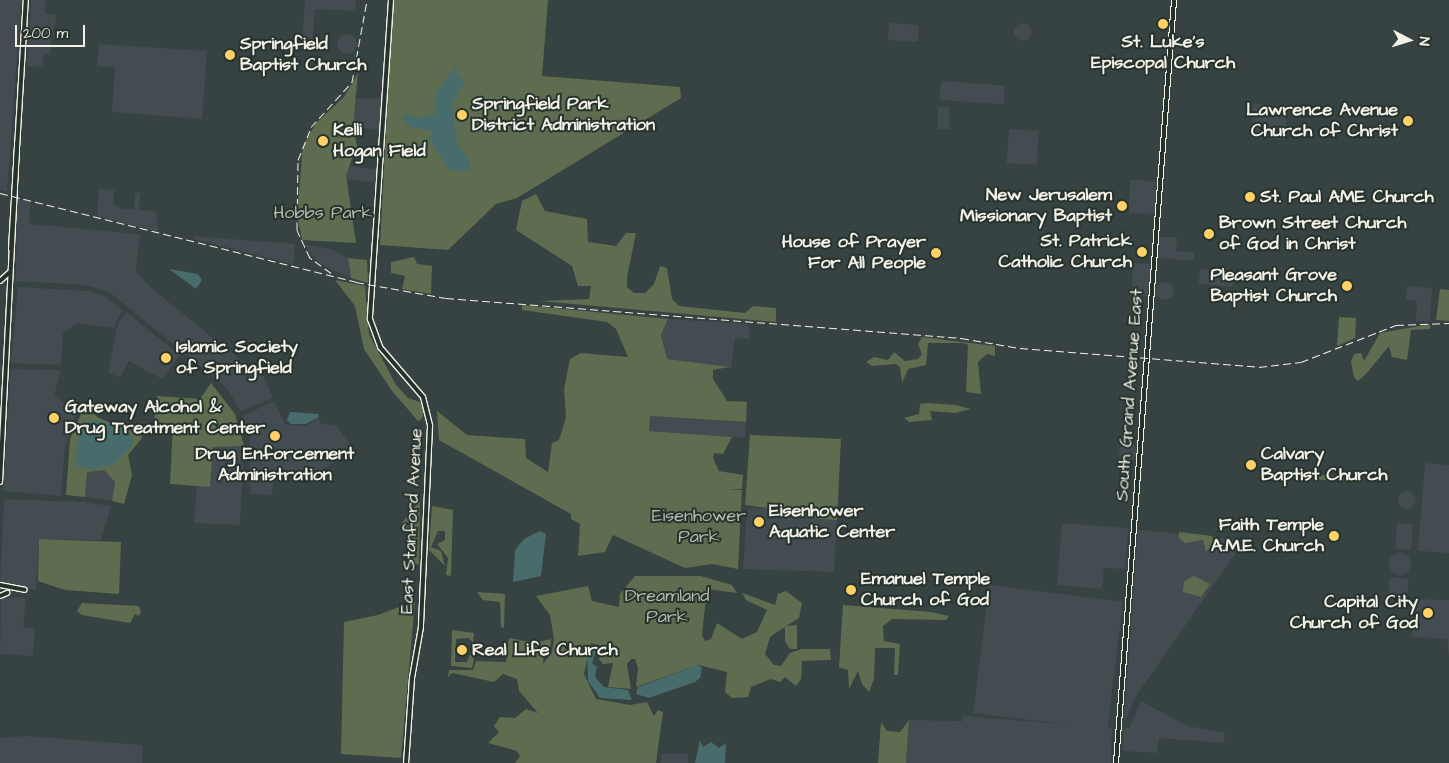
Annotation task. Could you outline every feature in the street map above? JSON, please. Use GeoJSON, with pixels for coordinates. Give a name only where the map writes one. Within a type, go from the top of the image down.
{"type":"FeatureCollection","features":[{"type":"Feature","properties":{"kind":"main road"},"geometry":{"type":"LineString","coordinates":[[0,482],[11,249],[26,0]]}},
{"type":"Feature","properties":{"kind":"main road","name":"East Stanford Avenue"},"geometry":{"type":"LineString","coordinates":[[391,0],[370,319],[380,347],[423,397],[430,426],[421,622],[412,678],[406,763]]}},
{"type":"Feature","properties":{"kind":"main road","name":"South Grand Avenue East"},"geometry":{"type":"LineString","coordinates":[[1116,763],[1174,0]]}},
{"type":"Feature","properties":{"kind":"main road"},"geometry":{"type":"LineString","coordinates":[[0,281],[10,272]]}},
{"type":"Feature","properties":{"kind":"main road"},"geometry":{"type":"LineString","coordinates":[[0,585],[25,590]]}},
{"type":"Feature","properties":{"kind":"main road"},"geometry":{"type":"LineString","coordinates":[[0,596],[7,593]]}},
{"type":"Feature","properties":{"kind":"shaded area"},"geometry":{"type":"Polygon","coordinates":[[[0,0],[21,0],[7,192],[0,190],[0,0]]]}},
{"type":"Feature","properties":{"kind":"shaded area"},"geometry":{"type":"Polygon","coordinates":[[[31,0],[45,0],[45,14],[57,15],[52,36],[29,34],[31,0]]]}},
{"type":"Feature","properties":{"kind":"shaded area"},"geometry":{"type":"Polygon","coordinates":[[[305,0],[356,0],[355,11],[315,9],[312,48],[302,48],[305,0]]]}},
{"type":"Feature","properties":{"kind":"shaded area"},"geometry":{"type":"Polygon","coordinates":[[[889,23],[919,25],[918,42],[888,40],[889,23]]]}},
{"type":"Feature","properties":{"kind":"shaded area"},"geometry":{"type":"Polygon","coordinates":[[[1019,23],[1027,23],[1032,28],[1030,39],[1019,41],[1014,36],[1014,28],[1019,23]]]}},
{"type":"Feature","properties":{"kind":"shaded area"},"geometry":{"type":"Polygon","coordinates":[[[347,34],[354,37],[357,44],[354,51],[347,54],[340,51],[337,44],[340,37],[347,34]]]}},
{"type":"Feature","properties":{"kind":"shaded area"},"geometry":{"type":"Polygon","coordinates":[[[29,38],[51,39],[50,55],[43,54],[43,67],[27,66],[29,38]]]}},
{"type":"Feature","properties":{"kind":"shaded area"},"geometry":{"type":"Polygon","coordinates":[[[99,44],[207,51],[202,119],[112,112],[115,67],[97,66],[99,44]]]}},
{"type":"Feature","properties":{"kind":"shaded area"},"geometry":{"type":"Polygon","coordinates":[[[941,81],[1005,85],[1004,104],[940,100],[941,81]]]}},
{"type":"Feature","properties":{"kind":"shaded area"},"geometry":{"type":"Polygon","coordinates":[[[351,98],[382,99],[381,129],[350,128],[351,98]]]}},
{"type":"Feature","properties":{"kind":"shaded area"},"geometry":{"type":"Polygon","coordinates":[[[1253,104],[1287,106],[1285,140],[1251,138],[1253,104]]]}},
{"type":"Feature","properties":{"kind":"shaded area"},"geometry":{"type":"Polygon","coordinates":[[[938,107],[949,107],[949,129],[938,129],[938,107]]]}},
{"type":"Feature","properties":{"kind":"shaded area"},"geometry":{"type":"Polygon","coordinates":[[[1009,129],[1039,131],[1037,165],[1007,163],[1009,129]]]}},
{"type":"Feature","properties":{"kind":"shaded area"},"geometry":{"type":"Polygon","coordinates":[[[346,166],[377,169],[375,182],[345,179],[346,166]]]}},
{"type":"Feature","properties":{"kind":"shaded area"},"geometry":{"type":"Polygon","coordinates":[[[1130,180],[1156,181],[1155,214],[1129,213],[1130,180]]]}},
{"type":"Feature","properties":{"kind":"shaded area"},"geometry":{"type":"Polygon","coordinates":[[[99,189],[114,190],[113,204],[124,209],[134,209],[135,193],[140,193],[139,210],[156,212],[158,232],[97,216],[99,189]]]}},
{"type":"Feature","properties":{"kind":"shaded area"},"geometry":{"type":"Polygon","coordinates":[[[17,198],[30,202],[29,224],[140,234],[136,271],[150,287],[253,370],[262,372],[273,398],[241,411],[226,387],[109,292],[86,285],[16,281],[17,198]]]}},
{"type":"Feature","properties":{"kind":"shaded area"},"geometry":{"type":"Polygon","coordinates":[[[194,236],[295,244],[293,264],[194,239],[194,236]]]}},
{"type":"Feature","properties":{"kind":"shaded area"},"geometry":{"type":"Polygon","coordinates":[[[1160,237],[1177,237],[1176,251],[1194,252],[1194,261],[1159,258],[1160,237]]]}},
{"type":"Feature","properties":{"kind":"shaded area"},"geometry":{"type":"Polygon","coordinates":[[[303,244],[334,250],[348,258],[351,278],[320,264],[303,244]]]}},
{"type":"Feature","properties":{"kind":"shaded area"},"geometry":{"type":"Polygon","coordinates":[[[1133,263],[1150,264],[1148,297],[1131,296],[1133,263]]]}},
{"type":"Feature","properties":{"kind":"shaded area"},"geometry":{"type":"Polygon","coordinates":[[[1200,269],[1234,272],[1233,287],[1199,284],[1200,269]]]}},
{"type":"Feature","properties":{"kind":"shaded area"},"geometry":{"type":"Polygon","coordinates":[[[1165,282],[1171,285],[1174,291],[1171,297],[1165,300],[1159,297],[1156,291],[1159,285],[1165,282]]]}},
{"type":"Feature","properties":{"kind":"shaded area"},"geometry":{"type":"Polygon","coordinates":[[[1407,286],[1432,288],[1430,321],[1416,321],[1417,301],[1406,300],[1407,286]]]}},
{"type":"Feature","properties":{"kind":"shaded area"},"geometry":{"type":"Polygon","coordinates":[[[18,287],[88,291],[106,297],[122,310],[114,328],[78,323],[63,333],[61,365],[11,363],[18,287]]]}},
{"type":"Feature","properties":{"kind":"shaded area"},"geometry":{"type":"Polygon","coordinates":[[[126,312],[180,355],[162,379],[129,361],[120,377],[108,373],[118,323],[126,312]]]}},
{"type":"Feature","properties":{"kind":"shaded area"},"geometry":{"type":"Polygon","coordinates":[[[668,319],[749,324],[749,339],[735,338],[731,368],[667,359],[661,335],[668,319]]]}},
{"type":"Feature","properties":{"kind":"shaded area"},"geometry":{"type":"Polygon","coordinates":[[[11,369],[61,370],[54,396],[77,413],[65,446],[61,496],[3,491],[11,369]]]}},
{"type":"Feature","properties":{"kind":"shaded area"},"geometry":{"type":"Polygon","coordinates":[[[274,401],[285,424],[306,426],[318,419],[322,424],[336,425],[353,449],[314,476],[274,473],[272,495],[250,494],[250,437],[242,416],[274,401]]]}},
{"type":"Feature","properties":{"kind":"shaded area"},"geometry":{"type":"Polygon","coordinates":[[[650,416],[746,423],[745,438],[649,431],[650,416]]]}},
{"type":"Feature","properties":{"kind":"shaded area"},"geometry":{"type":"Polygon","coordinates":[[[1124,443],[1132,443],[1137,448],[1135,459],[1124,461],[1119,456],[1119,448],[1124,443]]]}},
{"type":"Feature","properties":{"kind":"shaded area"},"geometry":{"type":"Polygon","coordinates":[[[244,446],[240,525],[194,523],[197,486],[210,487],[213,447],[244,446]]]}},
{"type":"Feature","properties":{"kind":"shaded area"},"geometry":{"type":"Polygon","coordinates":[[[1425,463],[1449,465],[1449,553],[1418,551],[1425,463]]]}},
{"type":"Feature","properties":{"kind":"shaded area"},"geometry":{"type":"Polygon","coordinates":[[[104,470],[115,482],[112,501],[85,497],[87,471],[104,470]]]}},
{"type":"Feature","properties":{"kind":"shaded area"},"geometry":{"type":"Polygon","coordinates":[[[1403,491],[1411,491],[1416,496],[1414,507],[1403,509],[1398,504],[1398,496],[1403,491]]]}},
{"type":"Feature","properties":{"kind":"shaded area"},"geometry":{"type":"Polygon","coordinates":[[[4,499],[84,502],[111,506],[101,540],[39,539],[36,590],[0,583],[4,499]]]}},
{"type":"Feature","properties":{"kind":"shaded area"},"geometry":{"type":"Polygon","coordinates":[[[747,508],[775,509],[774,516],[837,520],[834,572],[743,569],[747,508]]]}},
{"type":"Feature","properties":{"kind":"shaded area"},"geometry":{"type":"Polygon","coordinates":[[[1062,523],[1128,528],[1125,569],[1104,568],[1102,589],[1057,585],[1062,523]]]}},
{"type":"Feature","properties":{"kind":"shaded area"},"geometry":{"type":"Polygon","coordinates":[[[1397,523],[1413,524],[1411,550],[1395,549],[1397,523]]]}},
{"type":"Feature","properties":{"kind":"shaded area"},"geometry":{"type":"Polygon","coordinates":[[[1138,530],[1245,540],[1136,696],[1124,723],[1138,530]]]}},
{"type":"Feature","properties":{"kind":"shaded area"},"geometry":{"type":"Polygon","coordinates":[[[1400,553],[1408,556],[1411,564],[1408,572],[1400,575],[1392,572],[1389,564],[1392,556],[1400,553]]]}},
{"type":"Feature","properties":{"kind":"shaded area"},"geometry":{"type":"Polygon","coordinates":[[[1390,577],[1409,579],[1407,600],[1388,598],[1390,577]]]}},
{"type":"Feature","properties":{"kind":"shaded area"},"geometry":{"type":"Polygon","coordinates":[[[989,585],[1123,601],[1107,729],[973,713],[989,585]]]}},
{"type":"Feature","properties":{"kind":"shaded area"},"geometry":{"type":"Polygon","coordinates":[[[1,597],[26,598],[23,627],[35,628],[33,656],[0,654],[1,597]]]}},
{"type":"Feature","properties":{"kind":"shaded area"},"geometry":{"type":"Polygon","coordinates":[[[1415,599],[1449,600],[1449,658],[1447,639],[1412,637],[1415,599]]]}},
{"type":"Feature","properties":{"kind":"shaded area"},"geometry":{"type":"Polygon","coordinates":[[[1141,701],[1188,726],[1225,733],[1224,743],[1159,738],[1157,753],[1123,751],[1123,729],[1130,727],[1141,701]]]}},
{"type":"Feature","properties":{"kind":"shaded area"},"geometry":{"type":"Polygon","coordinates":[[[963,716],[1112,728],[1111,763],[906,763],[909,720],[963,721],[963,716]]]}},
{"type":"Feature","properties":{"kind":"shaded area"},"geometry":{"type":"Polygon","coordinates":[[[26,736],[143,745],[142,763],[0,763],[0,738],[26,736]]]}},
{"type":"Feature","properties":{"kind":"shaded area"},"geometry":{"type":"Polygon","coordinates":[[[661,754],[688,754],[688,763],[661,763],[661,754]]]}},
{"type":"Feature","properties":{"kind":"green space"},"geometry":{"type":"Polygon","coordinates":[[[393,0],[548,0],[542,76],[680,87],[681,98],[517,198],[496,204],[448,250],[380,245],[393,0]]]}},
{"type":"Feature","properties":{"kind":"green space","name":"Hobbs Park"},"geometry":{"type":"Polygon","coordinates":[[[358,73],[353,127],[357,146],[346,175],[356,243],[302,240],[297,214],[303,146],[316,123],[344,97],[358,73]]]}},
{"type":"Feature","properties":{"kind":"green space"},"geometry":{"type":"Polygon","coordinates":[[[536,194],[545,211],[587,219],[588,242],[616,246],[626,233],[636,233],[627,277],[627,287],[634,293],[645,293],[654,284],[660,266],[667,268],[672,299],[679,306],[745,313],[753,306],[776,308],[776,322],[539,301],[589,299],[591,286],[578,286],[572,266],[516,230],[522,201],[536,194]]]}},
{"type":"Feature","properties":{"kind":"green space"},"geometry":{"type":"Polygon","coordinates":[[[414,257],[417,264],[432,266],[431,294],[402,289],[405,276],[391,273],[391,262],[414,257]]]}},
{"type":"Feature","properties":{"kind":"green space"},"geometry":{"type":"Polygon","coordinates":[[[348,258],[367,260],[368,283],[351,278],[348,258]]]}},
{"type":"Feature","properties":{"kind":"green space"},"geometry":{"type":"Polygon","coordinates":[[[335,280],[365,286],[369,334],[396,385],[408,398],[420,402],[424,411],[422,419],[418,421],[392,391],[364,349],[355,306],[335,280]]]}},
{"type":"Feature","properties":{"kind":"green space"},"geometry":{"type":"Polygon","coordinates":[[[1440,289],[1449,290],[1449,321],[1436,320],[1440,289]]]}},
{"type":"Feature","properties":{"kind":"green space","name":"Eisenhower Park"},"geometry":{"type":"Polygon","coordinates":[[[522,305],[668,319],[661,335],[667,359],[729,367],[713,370],[713,379],[727,401],[747,402],[746,422],[650,416],[649,431],[732,437],[723,454],[714,453],[713,458],[719,471],[743,475],[742,489],[728,490],[742,490],[738,569],[712,564],[685,568],[613,535],[605,552],[578,556],[580,524],[571,519],[571,514],[439,440],[437,411],[467,435],[525,439],[526,458],[548,472],[552,443],[559,440],[566,417],[564,389],[570,359],[581,353],[628,357],[616,329],[607,322],[522,310],[522,305]]]}},
{"type":"Feature","properties":{"kind":"green space"},"geometry":{"type":"Polygon","coordinates":[[[1339,317],[1356,318],[1355,338],[1337,346],[1339,317]]]}},
{"type":"Feature","properties":{"kind":"green space"},"geometry":{"type":"Polygon","coordinates":[[[1430,324],[1430,329],[1411,330],[1407,360],[1392,357],[1389,346],[1366,374],[1358,381],[1354,377],[1351,362],[1354,354],[1361,353],[1364,361],[1380,333],[1430,324]]]}},
{"type":"Feature","properties":{"kind":"green space"},"geometry":{"type":"Polygon","coordinates":[[[922,337],[995,346],[995,356],[987,354],[978,362],[981,394],[966,392],[968,345],[963,343],[928,343],[926,365],[908,369],[902,383],[900,367],[896,364],[872,366],[866,362],[874,357],[888,360],[894,352],[905,361],[918,359],[922,354],[918,344],[922,337]]]}},
{"type":"Feature","properties":{"kind":"green space"},"geometry":{"type":"Polygon","coordinates":[[[211,383],[235,414],[244,446],[213,447],[210,487],[170,484],[173,425],[154,423],[157,396],[200,399],[211,383]]]}},
{"type":"Feature","properties":{"kind":"green space"},"geometry":{"type":"Polygon","coordinates":[[[920,404],[956,405],[971,409],[955,413],[930,411],[932,420],[909,422],[904,418],[919,414],[920,404]]]}},
{"type":"Feature","properties":{"kind":"green space"},"geometry":{"type":"Polygon","coordinates":[[[84,407],[99,418],[128,430],[140,431],[142,438],[128,455],[132,475],[124,504],[112,501],[115,482],[104,470],[87,472],[85,497],[66,495],[70,439],[84,407]]]}},
{"type":"Feature","properties":{"kind":"green space"},"geometry":{"type":"Polygon","coordinates":[[[750,435],[841,439],[837,520],[774,516],[774,509],[745,505],[750,435]]]}},
{"type":"Feature","properties":{"kind":"green space"},"geometry":{"type":"Polygon","coordinates":[[[1341,469],[1342,477],[1350,478],[1350,482],[1298,478],[1300,474],[1335,476],[1341,469]]]}},
{"type":"Feature","properties":{"kind":"green space"},"geometry":{"type":"Polygon","coordinates":[[[420,500],[419,565],[413,563],[411,541],[402,523],[420,500]]]}},
{"type":"Feature","properties":{"kind":"green space"},"geometry":{"type":"Polygon","coordinates":[[[432,506],[453,510],[451,576],[446,575],[448,558],[437,544],[445,540],[445,531],[438,531],[431,547],[441,551],[445,566],[429,550],[432,506]]]}},
{"type":"Feature","properties":{"kind":"green space"},"geometry":{"type":"Polygon","coordinates":[[[1179,532],[1212,536],[1213,541],[1215,536],[1216,540],[1206,552],[1203,540],[1185,543],[1179,538],[1179,532]]]}},
{"type":"Feature","properties":{"kind":"green space"},"geometry":{"type":"Polygon","coordinates":[[[39,539],[121,542],[119,594],[65,590],[38,581],[39,539]]]}},
{"type":"Feature","properties":{"kind":"green space","name":"Dreamland Park"},"geometry":{"type":"Polygon","coordinates":[[[635,576],[701,576],[732,585],[737,593],[707,589],[702,635],[705,641],[711,639],[717,623],[742,639],[757,632],[767,610],[746,600],[742,593],[775,605],[778,594],[786,591],[802,603],[799,618],[786,626],[797,625],[797,649],[790,649],[785,642],[785,627],[770,637],[765,654],[774,665],[781,666],[790,653],[802,649],[830,649],[831,660],[802,661],[801,679],[796,686],[785,677],[780,682],[771,679],[751,687],[748,697],[732,698],[725,692],[727,672],[698,665],[636,687],[638,668],[635,659],[631,659],[627,664],[631,689],[608,687],[613,663],[603,664],[599,659],[601,646],[591,643],[584,674],[596,699],[630,705],[647,702],[654,716],[658,710],[663,712],[656,763],[515,763],[520,756],[517,751],[488,743],[499,732],[494,726],[500,717],[515,718],[526,709],[538,713],[519,691],[517,679],[503,674],[494,682],[452,673],[448,677],[449,670],[473,670],[476,661],[506,662],[509,638],[535,643],[551,639],[550,649],[544,649],[543,664],[552,652],[554,639],[550,615],[536,596],[588,586],[592,601],[619,607],[620,594],[635,576]]]}},
{"type":"Feature","properties":{"kind":"green space"},"geometry":{"type":"Polygon","coordinates":[[[1194,576],[1210,584],[1201,597],[1183,592],[1184,581],[1194,576]]]}},
{"type":"Feature","properties":{"kind":"green space"},"geometry":{"type":"Polygon","coordinates":[[[477,592],[505,594],[504,628],[501,627],[500,602],[483,600],[477,592]]]}},
{"type":"Feature","properties":{"kind":"green space"},"geometry":{"type":"Polygon","coordinates":[[[415,601],[401,758],[341,754],[344,622],[378,615],[415,601]]]}},
{"type":"Feature","properties":{"kind":"green space"},"geometry":{"type":"Polygon","coordinates":[[[82,603],[139,606],[141,612],[139,616],[135,614],[130,623],[82,615],[77,611],[82,603]]]}},
{"type":"Feature","properties":{"kind":"green space"},"geometry":{"type":"Polygon","coordinates":[[[843,605],[931,612],[949,616],[946,620],[892,619],[883,626],[884,641],[900,644],[898,675],[894,675],[895,648],[875,648],[874,679],[869,692],[862,684],[858,671],[849,689],[848,670],[839,667],[843,605]]]}},
{"type":"Feature","properties":{"kind":"green space"},"geometry":{"type":"Polygon","coordinates":[[[452,630],[474,633],[473,643],[469,638],[456,639],[455,662],[467,662],[470,654],[474,659],[472,668],[451,666],[452,630]]]}},
{"type":"Feature","properties":{"kind":"green space"},"geometry":{"type":"Polygon","coordinates":[[[909,720],[906,763],[878,763],[881,722],[887,731],[900,732],[909,720]]]}},
{"type":"Feature","properties":{"kind":"water"},"geometry":{"type":"Polygon","coordinates":[[[456,64],[456,73],[465,82],[452,104],[457,143],[470,162],[469,172],[449,170],[429,138],[433,131],[409,127],[402,118],[405,114],[419,118],[435,114],[436,93],[456,64]]]}},
{"type":"Feature","properties":{"kind":"water"},"geometry":{"type":"Polygon","coordinates":[[[169,269],[198,274],[202,280],[196,289],[169,269]]]}},
{"type":"Feature","properties":{"kind":"water"},"geometry":{"type":"Polygon","coordinates":[[[290,412],[319,414],[318,418],[305,424],[291,424],[287,420],[290,412]]]}},
{"type":"Feature","properties":{"kind":"water"},"geometry":{"type":"Polygon","coordinates":[[[90,419],[120,427],[134,437],[131,447],[113,465],[94,469],[76,466],[77,440],[90,419]]]}},
{"type":"Feature","properties":{"kind":"water"},"geometry":{"type":"Polygon","coordinates":[[[540,531],[546,534],[541,576],[513,582],[515,550],[524,539],[540,531]]]}},
{"type":"Feature","properties":{"kind":"water"},"geometry":{"type":"Polygon","coordinates":[[[592,645],[597,648],[592,663],[597,667],[595,677],[604,687],[628,690],[632,700],[600,698],[588,681],[587,649],[592,645]]]}},
{"type":"Feature","properties":{"kind":"water"},"geometry":{"type":"Polygon","coordinates":[[[698,665],[702,668],[700,678],[695,682],[649,698],[636,694],[638,687],[698,665]]]}},
{"type":"Feature","properties":{"kind":"water"},"geometry":{"type":"Polygon","coordinates":[[[700,740],[703,747],[711,742],[719,748],[726,743],[725,763],[695,763],[700,740]]]}},
{"type":"Feature","properties":{"kind":"railway"},"geometry":{"type":"LineString","coordinates":[[331,273],[310,258],[297,230],[298,160],[311,127],[352,82],[367,0]]}},
{"type":"Feature","properties":{"kind":"railway"},"geometry":{"type":"LineString","coordinates":[[0,193],[356,282],[446,298],[961,338],[1020,348],[1259,367],[1301,362],[1396,325],[1449,323]]}},
{"type":"Feature","properties":{"kind":"place","name":"St. Luke's Episcopal Church"},"geometry":{"type":"Point","coordinates":[1163,24]}},
{"type":"Feature","properties":{"kind":"place","name":"Springfield Baptist Church"},"geometry":{"type":"Point","coordinates":[230,55]}},
{"type":"Feature","properties":{"kind":"place","name":"Springfield Park District Administration"},"geometry":{"type":"Point","coordinates":[462,115]}},
{"type":"Feature","properties":{"kind":"place","name":"Lawrence Avenue Church of Christ"},"geometry":{"type":"Point","coordinates":[1408,121]}},
{"type":"Feature","properties":{"kind":"place","name":"Kelli Hogan Field"},"geometry":{"type":"Point","coordinates":[323,141]}},
{"type":"Feature","properties":{"kind":"place","name":"St. Paul AME Church"},"geometry":{"type":"Point","coordinates":[1250,197]}},
{"type":"Feature","properties":{"kind":"place","name":"New Jerusalem Missionary Baptist"},"geometry":{"type":"Point","coordinates":[1122,206]}},
{"type":"Feature","properties":{"kind":"place","name":"Brown Street Church of God in Christ"},"geometry":{"type":"Point","coordinates":[1209,234]}},
{"type":"Feature","properties":{"kind":"place","name":"St. Patrick Catholic Church"},"geometry":{"type":"Point","coordinates":[1142,252]}},
{"type":"Feature","properties":{"kind":"place","name":"House of Prayer For All People"},"geometry":{"type":"Point","coordinates":[936,253]}},
{"type":"Feature","properties":{"kind":"place","name":"Pleasant Grove Baptist Church"},"geometry":{"type":"Point","coordinates":[1347,286]}},
{"type":"Feature","properties":{"kind":"place","name":"Islamic Society of Springfield"},"geometry":{"type":"Point","coordinates":[166,358]}},
{"type":"Feature","properties":{"kind":"place","name":"Gateway Alcohol & Drug Treatment Center"},"geometry":{"type":"Point","coordinates":[54,418]}},
{"type":"Feature","properties":{"kind":"place","name":"Drug Enforcement Administration"},"geometry":{"type":"Point","coordinates":[275,436]}},
{"type":"Feature","properties":{"kind":"place","name":"Calvary Baptist Church"},"geometry":{"type":"Point","coordinates":[1251,465]}},
{"type":"Feature","properties":{"kind":"place","name":"Eisenhower Aquatic Center"},"geometry":{"type":"Point","coordinates":[759,522]}},
{"type":"Feature","properties":{"kind":"place","name":"Faith Temple A.M.E. Church"},"geometry":{"type":"Point","coordinates":[1334,536]}},
{"type":"Feature","properties":{"kind":"place","name":"Emanuel Temple Church of God"},"geometry":{"type":"Point","coordinates":[851,590]}},
{"type":"Feature","properties":{"kind":"place","name":"Capital City Church of God"},"geometry":{"type":"Point","coordinates":[1428,613]}},
{"type":"Feature","properties":{"kind":"place","name":"Real Life Church"},"geometry":{"type":"Point","coordinates":[462,650]}}]}
